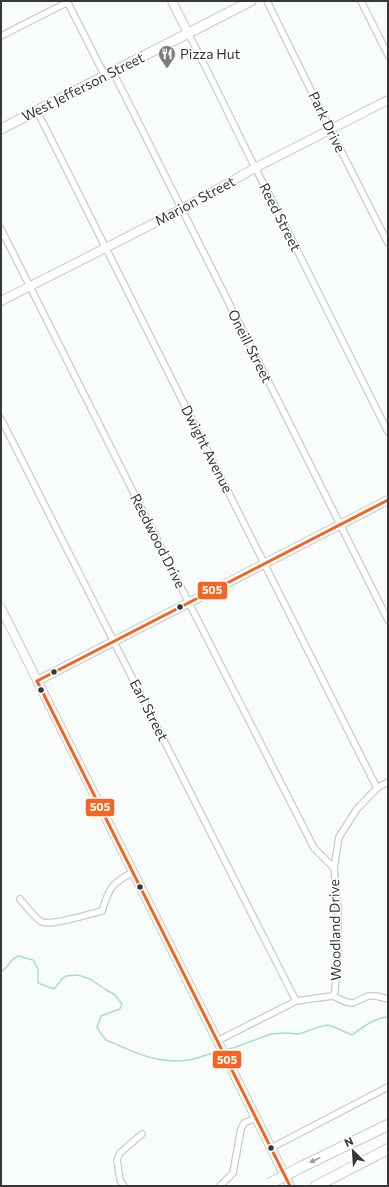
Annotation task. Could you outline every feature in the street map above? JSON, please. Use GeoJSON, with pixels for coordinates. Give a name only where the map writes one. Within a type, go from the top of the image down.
{"type":"FeatureCollection","features":[{"type":"Feature","properties":{"kind":"highway"},"geometry":{"type":"LineString","coordinates":[[267,1185],[388,1125]]}},
{"type":"Feature","properties":{"kind":"highway"},"geometry":{"type":"LineString","coordinates":[[316,1186],[388,1149]]}},
{"type":"Feature","properties":{"kind":"main road","name":"West Jefferson Street"},"geometry":{"type":"LineString","coordinates":[[1,129],[251,1]]}},
{"type":"Feature","properties":{"kind":"street","name":"Reed Street"},"geometry":{"type":"LineString","coordinates":[[172,1],[388,432]]}},
{"type":"Feature","properties":{"kind":"street","name":"Park Drive"},"geometry":{"type":"LineString","coordinates":[[267,1],[330,130],[388,243]]}},
{"type":"Feature","properties":{"kind":"street"},"geometry":{"type":"LineString","coordinates":[[361,1],[388,55]]}},
{"type":"Feature","properties":{"kind":"street"},"geometry":{"type":"LineString","coordinates":[[1,36],[68,2],[104,76]]}},
{"type":"Feature","properties":{"kind":"street","name":"Oneill Street"},"geometry":{"type":"LineString","coordinates":[[113,72],[388,620]]}},
{"type":"Feature","properties":{"kind":"street","name":"Marion Street"},"geometry":{"type":"LineString","coordinates":[[1,300],[182,208],[255,168],[388,100]]}},
{"type":"Feature","properties":{"kind":"street","name":"Dwight Avenue"},"geometry":{"type":"LineString","coordinates":[[37,111],[377,788]]}},
{"type":"Feature","properties":{"kind":"street","name":"Reedwood Drive"},"geometry":{"type":"LineString","coordinates":[[1,229],[314,848],[334,868]]}},
{"type":"Feature","properties":{"kind":"street","name":"Earl Street"},"geometry":{"type":"LineString","coordinates":[[1,419],[296,1001]]}},
{"type":"Feature","properties":{"kind":"street"},"geometry":{"type":"LineString","coordinates":[[37,681],[388,500]]}},
{"type":"Feature","properties":{"kind":"street"},"geometry":{"type":"LineString","coordinates":[[1,608],[290,1186]]}},
{"type":"Feature","properties":{"kind":"street","name":"Woodland Drive"},"geometry":{"type":"LineString","coordinates":[[217,1041],[296,1001],[333,996],[336,991],[338,950],[338,910],[334,868],[339,837],[357,809],[377,788],[388,782]]}},
{"type":"Feature","properties":{"kind":"street"},"geometry":{"type":"LineString","coordinates":[[20,899],[25,906],[42,922],[50,923],[102,912],[110,888],[120,879],[133,872]]}},
{"type":"Feature","properties":{"kind":"street"},"geometry":{"type":"LineString","coordinates":[[333,996],[346,1002],[353,1003],[368,996],[388,999]]}},
{"type":"Feature","properties":{"kind":"street"},"geometry":{"type":"LineString","coordinates":[[271,1148],[388,1087]]}},
{"type":"Feature","properties":{"kind":"street"},"geometry":{"type":"LineString","coordinates":[[220,1186],[233,1173],[241,1128],[244,1124],[256,1118]]}},
{"type":"Feature","properties":{"kind":"street"},"geometry":{"type":"LineString","coordinates":[[124,1186],[120,1180],[117,1160],[120,1153],[142,1134]]}},
{"type":"Feature","properties":{"kind":"waterway"},"geometry":{"type":"LineString","coordinates":[[1,972],[13,959],[18,956],[33,960],[38,969],[38,983],[54,989],[66,976],[78,975],[90,979],[115,995],[122,1004],[120,1009],[101,1016],[97,1027],[99,1031],[106,1040],[136,1053],[167,1061],[189,1060],[216,1052],[219,1053]]}},
{"type":"Feature","properties":{"kind":"waterway"},"geometry":{"type":"LineString","coordinates":[[227,1050],[271,1034],[299,1034],[327,1025],[352,1035],[373,1021],[388,1017]]}},
{"type":"Feature","properties":{"kind":"transit line","name":"505"},"geometry":{"type":"LineString","coordinates":[[37,681],[388,500]]}},
{"type":"Feature","properties":{"kind":"transit line","name":"505"},"geometry":{"type":"LineString","coordinates":[[37,681],[290,1186]]}},
{"type":"Feature","properties":{"kind":"place","name":"Pizza Hut"},"geometry":{"type":"Point","coordinates":[167,69]}}]}
